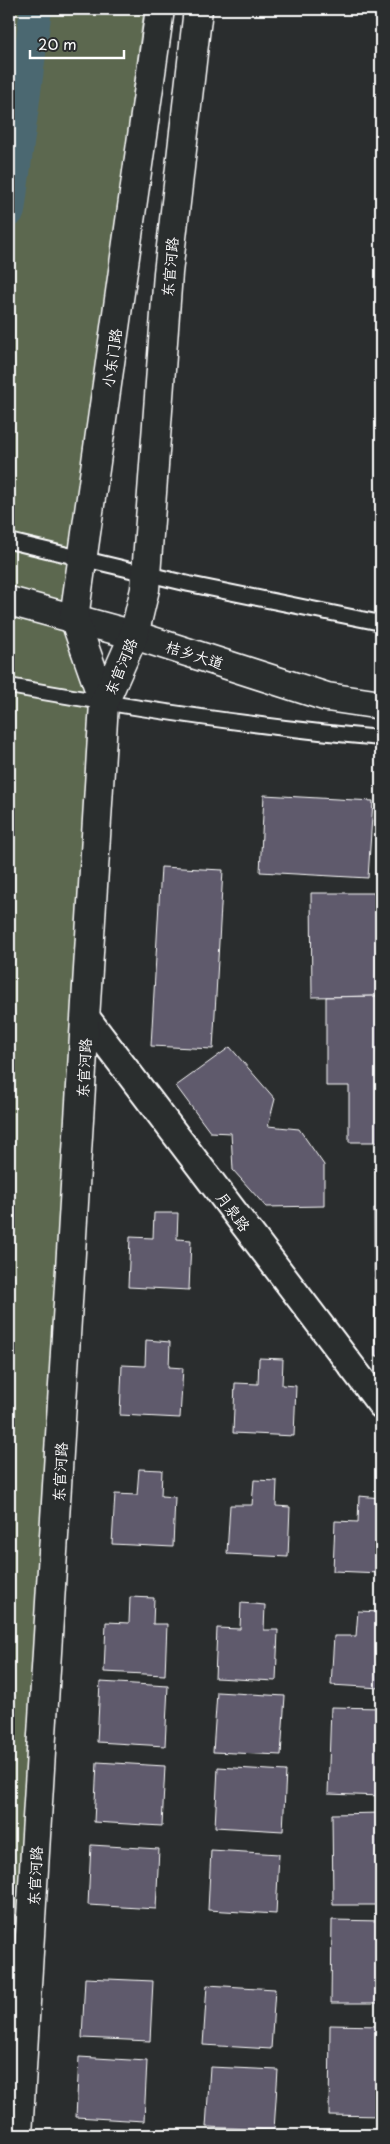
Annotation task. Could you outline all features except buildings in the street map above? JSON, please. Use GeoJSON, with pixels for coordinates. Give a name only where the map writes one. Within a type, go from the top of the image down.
{"type":"FeatureCollection","features":[{"type":"Feature","properties":{"kind":"street","name":"小东门路"},"geometry":{"type":"LineString","coordinates":[[104,703],[74,618],[160,9]]}},
{"type":"Feature","properties":{"kind":"street","name":"东官河路"},"geometry":{"type":"LineString","coordinates":[[18,2135],[104,703],[134,635],[145,589],[168,272],[198,9]]}},
{"type":"Feature","properties":{"kind":"street","name":"桔乡大道"},"geometry":{"type":"LineString","coordinates":[[9,601],[134,635],[327,697],[381,705]]}},
{"type":"Feature","properties":{"kind":"street","name":"月泉路"},"geometry":{"type":"LineString","coordinates":[[86,1018],[381,1406]]}},
{"type":"Feature","properties":{"kind":"lane"},"geometry":{"type":"LineString","coordinates":[[9,541],[146,574],[381,623]]}},
{"type":"Feature","properties":{"kind":"lane"},"geometry":{"type":"LineString","coordinates":[[9,686],[104,703],[314,732],[381,738]]}},
{"type":"Feature","properties":{"kind":"green space"},"geometry":{"type":"Polygon","coordinates":[[[9,9],[144,9],[77,522],[104,703],[9,2135],[9,9]]]}},
{"type":"Feature","properties":{"kind":"waterway"},"geometry":{"type":"LineString","coordinates":[[9,211],[36,9]]}}]}
